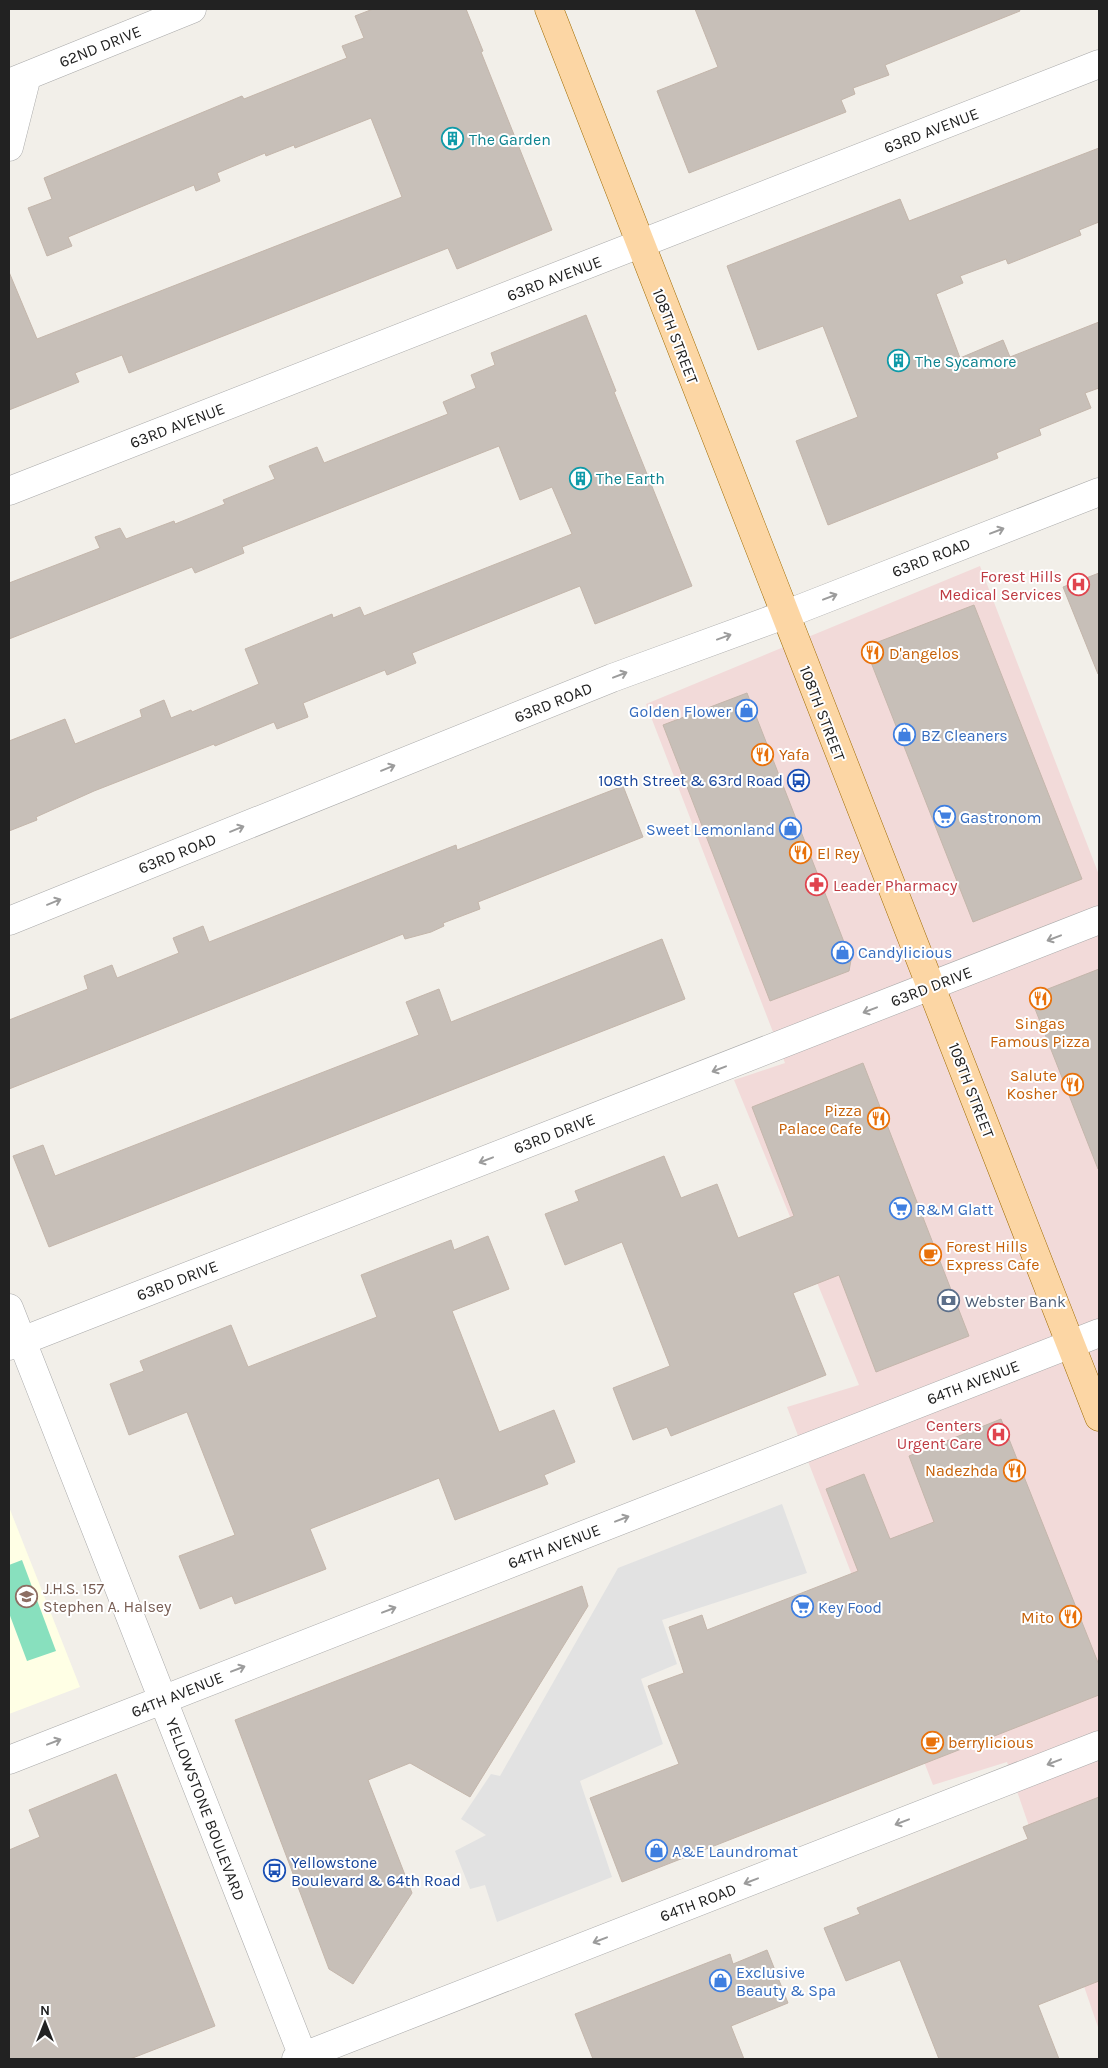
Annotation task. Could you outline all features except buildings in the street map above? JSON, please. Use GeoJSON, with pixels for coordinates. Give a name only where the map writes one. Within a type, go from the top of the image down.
{"type":"FeatureCollection","features":[{"type":"Feature","properties":{"kind":"main road","name":"108TH STREET"},"geometry":{"type":"LineString","coordinates":[[549,9],[784,615],[1099,1416]]}},
{"type":"Feature","properties":{"kind":"street","name":"62ND DRIVE"},"geometry":{"type":"LineString","coordinates":[[18,79],[192,9]]}},
{"type":"Feature","properties":{"kind":"street","name":"63RD AVENUE"},"geometry":{"type":"LineString","coordinates":[[9,491],[1099,64]]}},
{"type":"Feature","properties":{"kind":"street"},"geometry":{"type":"LineString","coordinates":[[9,147],[18,79]]}},
{"type":"Feature","properties":{"kind":"street","name":"63RD ROAD"},"geometry":{"type":"LineString","coordinates":[[9,921],[612,678],[784,615],[1099,492]]}},
{"type":"Feature","properties":{"kind":"street","name":"63RD DRIVE"},"geometry":{"type":"LineString","coordinates":[[16,1344],[1099,920]]}},
{"type":"Feature","properties":{"kind":"street","name":"YELLOWSTONE BOULEVARD"},"geometry":{"type":"LineString","coordinates":[[9,1308],[16,1344],[163,1699],[301,2058]]}},
{"type":"Feature","properties":{"kind":"street","name":"64TH AVENUE"},"geometry":{"type":"LineString","coordinates":[[9,1760],[1099,1333]]}},
{"type":"Feature","properties":{"kind":"street","name":"64TH ROAD"},"geometry":{"type":"LineString","coordinates":[[301,2058],[1099,1745]]}},
{"type":"Feature","properties":{"kind":"shaded area"},"geometry":{"type":"Polygon","coordinates":[[[980,566],[1099,875],[1099,2030],[1007,1762],[933,1785],[787,1407],[859,1385],[734,1080],[785,1063],[646,704],[980,566]]]}},
{"type":"Feature","properties":{"kind":"shaded area"},"geometry":{"type":"Polygon","coordinates":[[[782,1504],[807,1573],[662,1620],[677,1664],[641,1679],[663,1744],[580,1781],[612,1877],[497,1922],[485,1885],[470,1889],[455,1851],[486,1835],[461,1819],[491,1774],[500,1776],[618,1568],[782,1504]]]}},
{"type":"Feature","properties":{"kind":"shaded area","name":"J.H.S. 157 Stephen A. Halsey"},"geometry":{"type":"Polygon","coordinates":[[[9,1507],[80,1687],[9,1714],[9,1507]]]}},
{"type":"Feature","properties":{"kind":"green space"},"geometry":{"type":"Polygon","coordinates":[[[22,1560],[56,1651],[27,1661],[9,1613],[9,1565],[22,1560]]]}},
{"type":"Feature","properties":{"kind":"place","name":"The Garden"},"geometry":{"type":"Point","coordinates":[453,139]}},
{"type":"Feature","properties":{"kind":"place","name":"The Sycamore"},"geometry":{"type":"Point","coordinates":[899,361]}},
{"type":"Feature","properties":{"kind":"place","name":"The Earth"},"geometry":{"type":"Point","coordinates":[580,478]}},
{"type":"Feature","properties":{"kind":"place","name":"Forest Hills Medical Services"},"geometry":{"type":"Point","coordinates":[1078,585]}},
{"type":"Feature","properties":{"kind":"place","name":"D'angelos"},"geometry":{"type":"Point","coordinates":[873,653]}},
{"type":"Feature","properties":{"kind":"place","name":"Golden Flower"},"geometry":{"type":"Point","coordinates":[747,711]}},
{"type":"Feature","properties":{"kind":"place","name":"BZ Cleaners"},"geometry":{"type":"Point","coordinates":[905,735]}},
{"type":"Feature","properties":{"kind":"place","name":"Yafa"},"geometry":{"type":"Point","coordinates":[763,754]}},
{"type":"Feature","properties":{"kind":"place","name":"108th Street & 63rd Road"},"geometry":{"type":"Point","coordinates":[799,780]}},
{"type":"Feature","properties":{"kind":"place","name":"Gastronom"},"geometry":{"type":"Point","coordinates":[944,817]}},
{"type":"Feature","properties":{"kind":"place","name":"Sweet Lemonland"},"geometry":{"type":"Point","coordinates":[791,829]}},
{"type":"Feature","properties":{"kind":"place","name":"El Rey"},"geometry":{"type":"Point","coordinates":[801,853]}},
{"type":"Feature","properties":{"kind":"place","name":"Leader Pharmacy"},"geometry":{"type":"Point","coordinates":[817,885]}},
{"type":"Feature","properties":{"kind":"place","name":"Candylicious"},"geometry":{"type":"Point","coordinates":[842,952]}},
{"type":"Feature","properties":{"kind":"place","name":"Singas Famous Pizza"},"geometry":{"type":"Point","coordinates":[1040,999]}},
{"type":"Feature","properties":{"kind":"place","name":"Salute Kosher"},"geometry":{"type":"Point","coordinates":[1073,1084]}},
{"type":"Feature","properties":{"kind":"place","name":"Pizza Palace Cafe"},"geometry":{"type":"Point","coordinates":[878,1119]}},
{"type":"Feature","properties":{"kind":"place","name":"R&M Glatt"},"geometry":{"type":"Point","coordinates":[900,1209]}},
{"type":"Feature","properties":{"kind":"place","name":"Forest Hills Express Cafe"},"geometry":{"type":"Point","coordinates":[930,1255]}},
{"type":"Feature","properties":{"kind":"place","name":"Webster Bank"},"geometry":{"type":"Point","coordinates":[949,1301]}},
{"type":"Feature","properties":{"kind":"place","name":"Centers Urgent Care"},"geometry":{"type":"Point","coordinates":[998,1434]}},
{"type":"Feature","properties":{"kind":"place","name":"Nadezhda"},"geometry":{"type":"Point","coordinates":[1014,1470]}},
{"type":"Feature","properties":{"kind":"place","name":"J.H.S. 157 Stephen A. Halsey"},"geometry":{"type":"Point","coordinates":[27,1597]}},
{"type":"Feature","properties":{"kind":"place","name":"Key Food"},"geometry":{"type":"Point","coordinates":[802,1607]}},
{"type":"Feature","properties":{"kind":"place","name":"Mito"},"geometry":{"type":"Point","coordinates":[1070,1617]}},
{"type":"Feature","properties":{"kind":"place","name":"berrylicious"},"geometry":{"type":"Point","coordinates":[932,1742]}},
{"type":"Feature","properties":{"kind":"place","name":"A&E Laundromat"},"geometry":{"type":"Point","coordinates":[656,1851]}},
{"type":"Feature","properties":{"kind":"place","name":"Yellowstone Boulevard & 64th Road"},"geometry":{"type":"Point","coordinates":[275,1871]}},
{"type":"Feature","properties":{"kind":"place","name":"Exclusive Beauty & Spa"},"geometry":{"type":"Point","coordinates":[720,1981]}}]}
